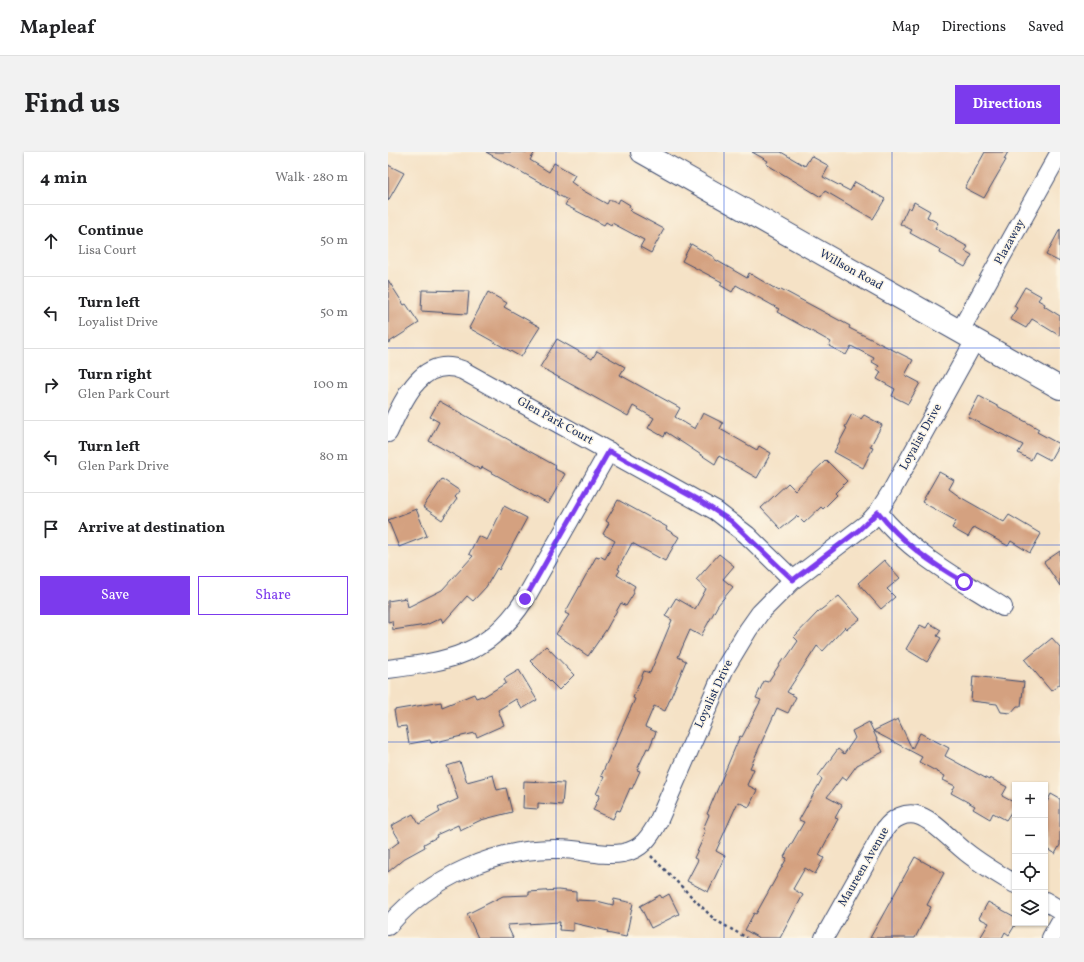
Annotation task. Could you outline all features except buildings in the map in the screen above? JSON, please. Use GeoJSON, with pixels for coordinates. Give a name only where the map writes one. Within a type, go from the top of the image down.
{"type":"FeatureCollection","features":[{"type":"Feature","properties":{"kind":"street","name":"Willson Road"},"geometry":{"type":"LineString","coordinates":[[642,152],[1060,388]]}},
{"type":"Feature","properties":{"kind":"street","name":"Plazaway"},"geometry":{"type":"LineString","coordinates":[[967,336],[1054,175],[1060,152]]}},
{"type":"Feature","properties":{"kind":"street","name":"Loyalist Drive"},"geometry":{"type":"LineString","coordinates":[[389,924],[424,893],[450,877],[484,861],[521,852],[558,848],[616,854],[630,851],[641,845],[652,833],[658,822],[732,655],[760,613],[793,580],[859,530],[878,512],[892,490],[967,336]]}},
{"type":"Feature","properties":{"kind":"street","name":"Glen Park Court"},"geometry":{"type":"LineString","coordinates":[[388,433],[397,413],[420,378],[435,368],[452,366],[609,451],[721,514],[747,535],[793,580]]}},
{"type":"Feature","properties":{"kind":"street"},"geometry":{"type":"LineString","coordinates":[[388,669],[440,662],[461,656],[480,646],[498,633],[513,618],[525,599],[609,451]]}},
{"type":"Feature","properties":{"kind":"street"},"geometry":{"type":"LineString","coordinates":[[878,512],[892,530],[930,562],[1003,606]]}},
{"type":"Feature","properties":{"kind":"street","name":"Maureen Avenue"},"geometry":{"type":"LineString","coordinates":[[824,938],[885,828],[891,821],[900,816],[910,814],[925,818],[967,854],[1012,882]]}},
{"type":"Feature","properties":{"kind":"street"},"geometry":{"type":"LineString","coordinates":[[1048,903],[1060,910]]}},
{"type":"Feature","properties":{"kind":"street"},"geometry":{"type":"LineString","coordinates":[[1051,938],[1060,922]]}},
{"type":"Feature","properties":{"kind":"path"},"geometry":{"type":"LineString","coordinates":[[641,845],[715,920],[747,938]]}},
{"type":"Feature","properties":{"kind":"route"},"geometry":{"type":"LineString","coordinates":[[525,599],[609,451],[700,501],[731,521],[793,580],[869,522],[878,512],[892,530],[910,546],[930,562],[964,582]]}}]}
